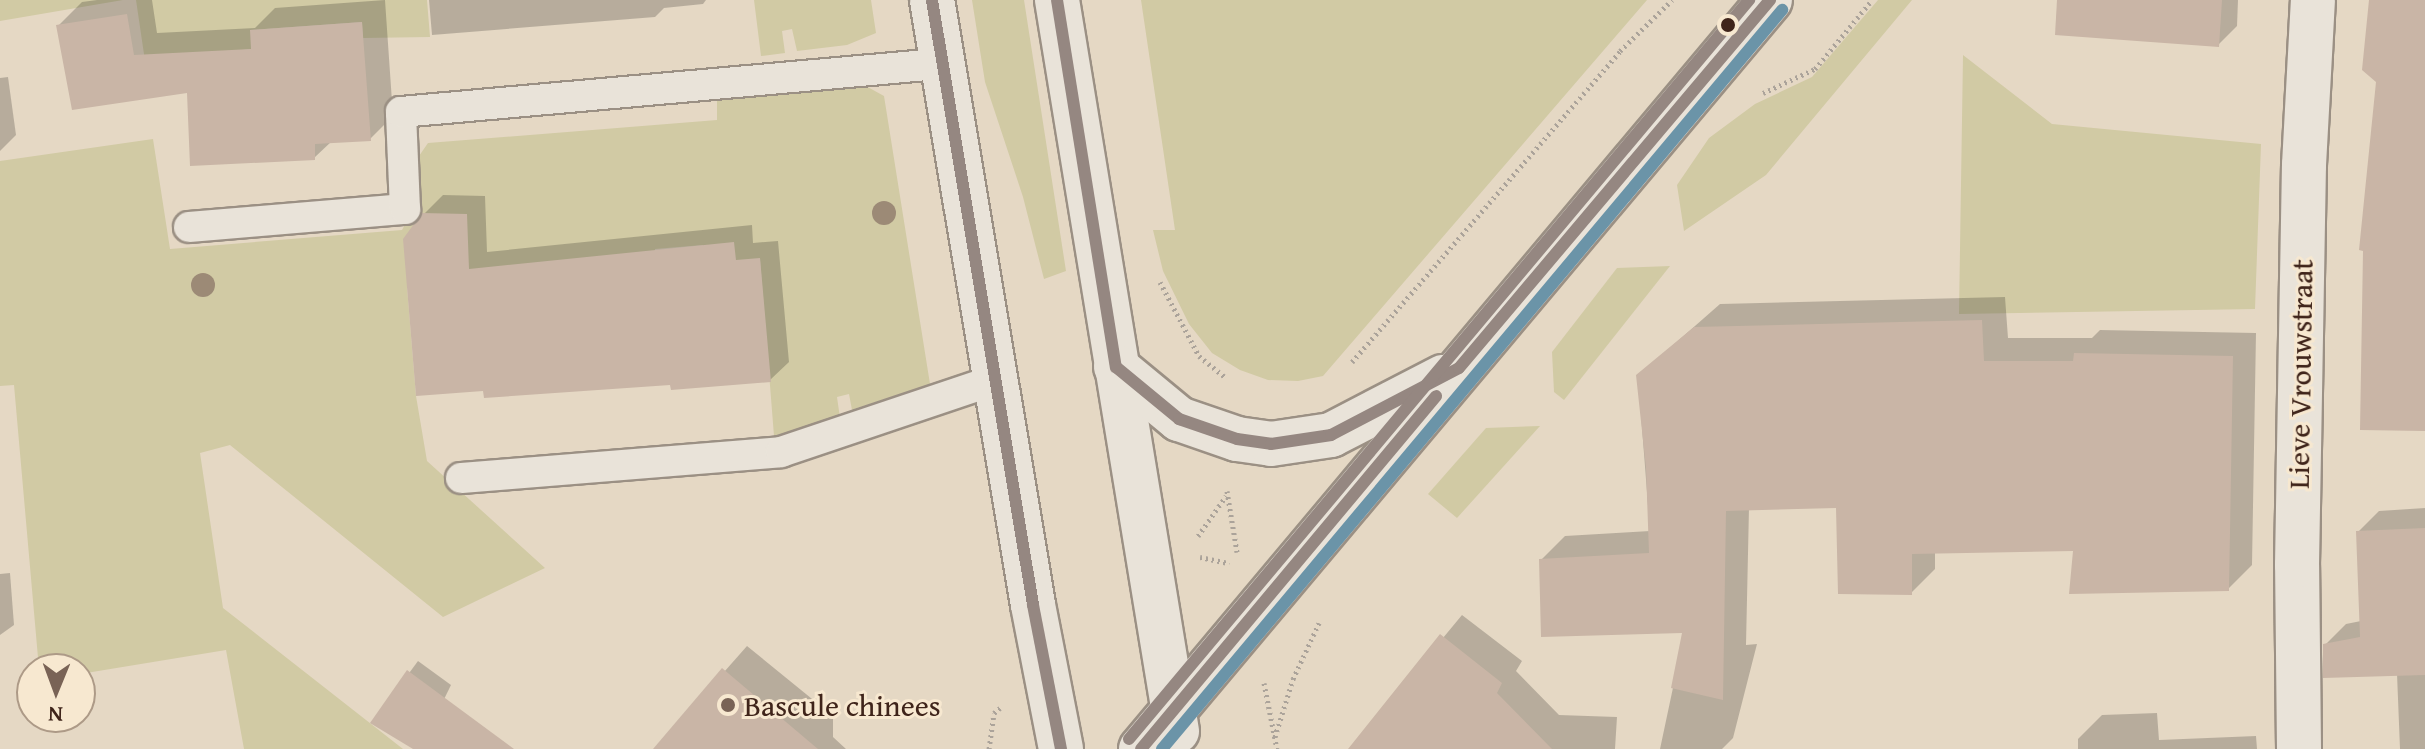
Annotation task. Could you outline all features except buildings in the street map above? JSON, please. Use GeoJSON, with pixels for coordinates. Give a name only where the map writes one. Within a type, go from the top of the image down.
{"type":"FeatureCollection","features":[{"type":"Feature","properties":{"kind":"main road"},"geometry":{"type":"LineString","coordinates":[[932,0],[1045,671],[1061,749]]}},
{"type":"Feature","properties":{"kind":"main road"},"geometry":{"type":"LineString","coordinates":[[1057,0],[1116,367],[1165,569],[1177,730]]}},
{"type":"Feature","properties":{"kind":"main road"},"geometry":{"type":"LineString","coordinates":[[1141,749],[1177,730],[1459,368],[1770,0]]}},
{"type":"Feature","properties":{"kind":"main road","name":"Lieve Vrouwstraat"},"geometry":{"type":"LineString","coordinates":[[2299,749],[2297,565],[2303,196],[2313,0]]}},
{"type":"Feature","properties":{"kind":"main road"},"geometry":{"type":"LineString","coordinates":[[1116,367],[1179,419],[1237,439],[1271,444],[1331,435],[1459,368]]}},
{"type":"Feature","properties":{"kind":"lane"},"geometry":{"type":"LineString","coordinates":[[189,227],[405,209],[401,112],[945,63]]}},
{"type":"Feature","properties":{"kind":"lane"},"geometry":{"type":"LineString","coordinates":[[461,478],[781,452],[995,380]]}},
{"type":"Feature","properties":{"kind":"path"},"geometry":{"type":"LineString","coordinates":[[1356,357],[1620,51],[1672,0]]}},
{"type":"Feature","properties":{"kind":"path"},"geometry":{"type":"LineString","coordinates":[[1158,275],[1199,356],[1235,384]]}},
{"type":"Feature","properties":{"kind":"path"},"geometry":{"type":"LineString","coordinates":[[1227,495],[1240,566],[1204,557],[1165,569],[1209,524],[1227,495]]}},
{"type":"Feature","properties":{"kind":"path"},"geometry":{"type":"LineString","coordinates":[[1275,737],[1293,679],[1322,618]]}},
{"type":"Feature","properties":{"kind":"path"},"geometry":{"type":"LineString","coordinates":[[989,749],[994,713],[1045,671]]}},
{"type":"Feature","properties":{"kind":"path"},"geometry":{"type":"LineString","coordinates":[[1263,680],[1277,749]]}},
{"type":"Feature","properties":{"kind":"shaded area"},"geometry":{"type":"Polygon","coordinates":[[[0,0],[123,0],[0,21],[0,0]]]}},
{"type":"Feature","properties":{"kind":"shaded area"},"geometry":{"type":"Polygon","coordinates":[[[136,0],[427,0],[430,37],[363,38],[362,22],[251,30],[251,49],[145,61],[136,0]]]}},
{"type":"Feature","properties":{"kind":"shaded area"},"geometry":{"type":"Polygon","coordinates":[[[754,0],[871,0],[876,33],[847,45],[797,51],[792,29],[782,31],[785,53],[761,56],[754,0]]]}},
{"type":"Feature","properties":{"kind":"shaded area"},"geometry":{"type":"Polygon","coordinates":[[[972,0],[1024,0],[1066,271],[1044,279],[1023,197],[985,82],[972,0]]]}},
{"type":"Feature","properties":{"kind":"shaded area"},"geometry":{"type":"Polygon","coordinates":[[[1141,0],[1647,0],[1323,376],[1298,381],[1268,380],[1240,370],[1212,353],[1189,324],[1163,271],[1153,230],[1175,230],[1141,0]]]}},
{"type":"Feature","properties":{"kind":"shaded area"},"geometry":{"type":"Polygon","coordinates":[[[1878,0],[1912,0],[1766,175],[1684,231],[1677,185],[1709,138],[1755,104],[1812,77],[1878,0]]]}},
{"type":"Feature","properties":{"kind":"shaded area"},"geometry":{"type":"Polygon","coordinates":[[[1963,55],[2052,124],[2261,144],[2255,309],[1959,314],[1963,55]]]}},
{"type":"Feature","properties":{"kind":"shaded area"},"geometry":{"type":"Polygon","coordinates":[[[864,85],[884,96],[930,384],[852,410],[849,394],[837,397],[840,418],[774,436],[760,259],[705,263],[703,245],[655,249],[656,266],[407,287],[416,396],[427,461],[545,568],[443,617],[230,445],[200,453],[223,608],[403,749],[244,749],[226,650],[96,671],[96,653],[38,653],[14,385],[0,386],[0,161],[153,139],[170,249],[402,230],[418,201],[419,156],[428,143],[717,120],[717,97],[864,85]]]}},
{"type":"Feature","properties":{"kind":"shaded area"},"geometry":{"type":"Polygon","coordinates":[[[1670,266],[1564,400],[1554,392],[1552,352],[1617,268],[1670,266]]]}},
{"type":"Feature","properties":{"kind":"shaded area"},"geometry":{"type":"Polygon","coordinates":[[[1540,426],[1457,518],[1428,494],[1486,428],[1540,426]]]}},
{"type":"Feature","properties":{"kind":"transit line"},"geometry":{"type":"LineString","coordinates":[[932,0],[1033,605],[1061,749]]}},
{"type":"Feature","properties":{"kind":"transit line"},"geometry":{"type":"LineString","coordinates":[[1057,0],[1116,367],[1179,419],[1237,439],[1271,444],[1331,435],[1459,368],[1770,0]]}},
{"type":"Feature","properties":{"kind":"transit line"},"geometry":{"type":"LineString","coordinates":[[1129,739],[1749,0]]}},
{"type":"Feature","properties":{"kind":"transit line"},"geometry":{"type":"LineString","coordinates":[[1162,749],[1782,10]]}},
{"type":"Feature","properties":{"kind":"transit line"},"geometry":{"type":"LineString","coordinates":[[1141,749],[1436,396]]}},
{"type":"Feature","properties":{"kind":"place","name":"Bascule chinees"},"geometry":{"type":"Point","coordinates":[728,705]}}]}
